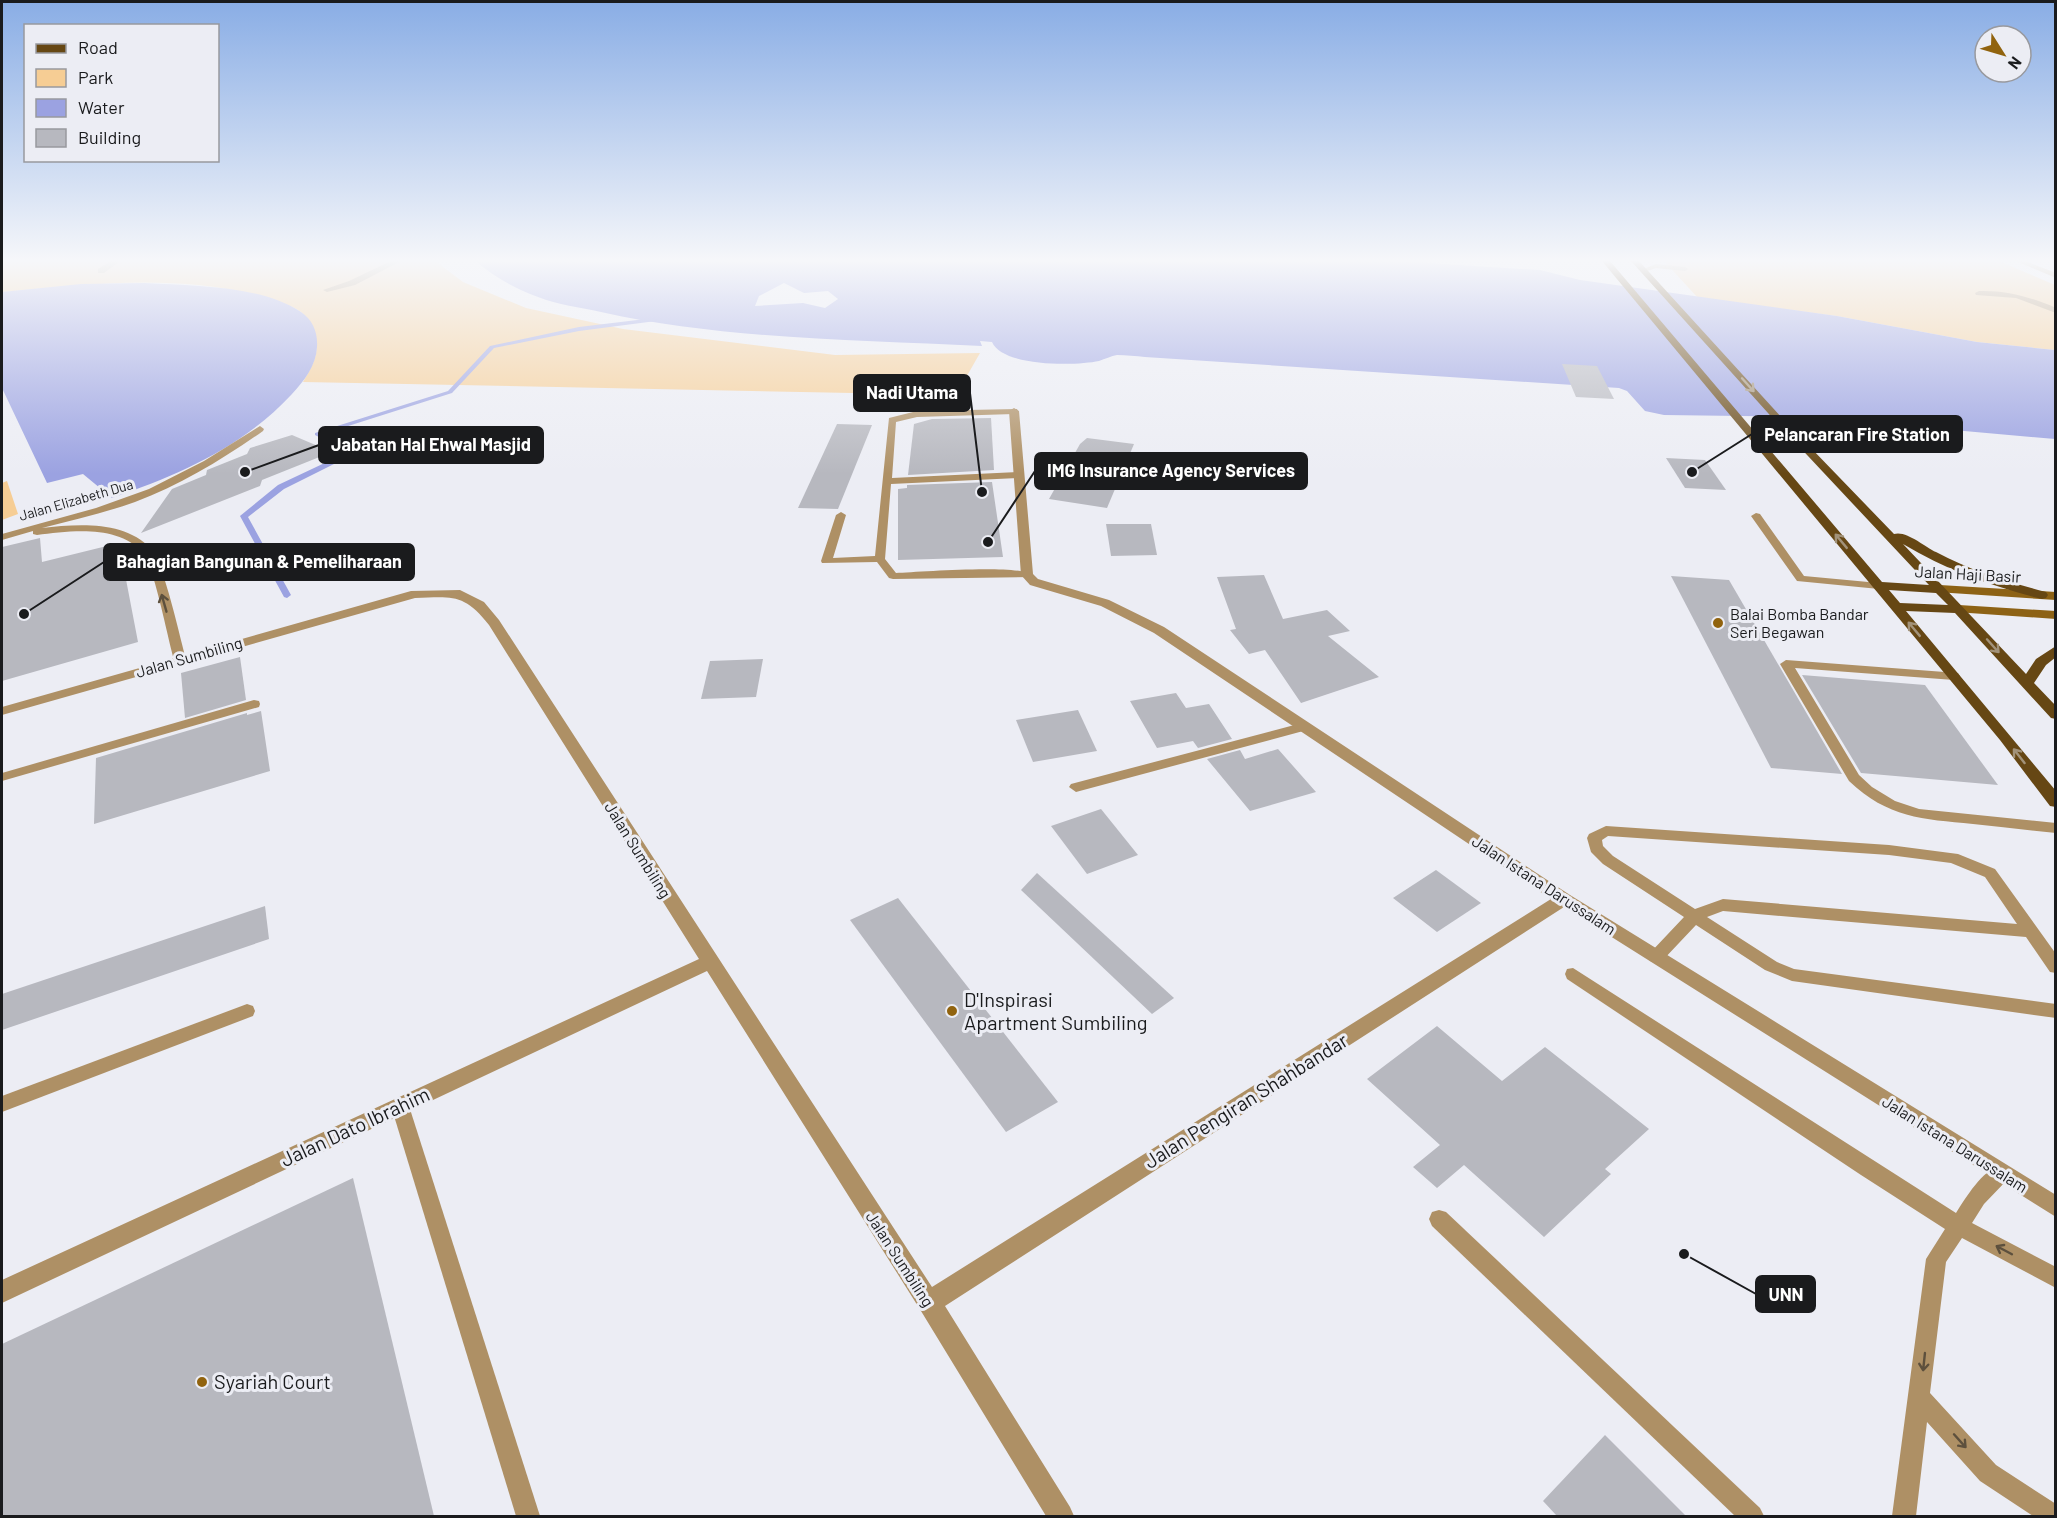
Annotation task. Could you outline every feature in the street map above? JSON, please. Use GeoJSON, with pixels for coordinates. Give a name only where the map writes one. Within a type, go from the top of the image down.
{"type":"FeatureCollection","features":[{"type":"Feature","properties":{"kind":"main road"},"geometry":{"type":"LineString","coordinates":[[1666,332],[1954,676],[2055,802]]}},
{"type":"Feature","properties":{"kind":"main road"},"geometry":{"type":"LineString","coordinates":[[1700,332],[1780,421],[1959,609],[2055,715]]}},
{"type":"Feature","properties":{"kind":"main road"},"geometry":{"type":"LineString","coordinates":[[1876,521],[1948,565],[1988,581],[2049,596]]}},
{"type":"Feature","properties":{"kind":"main road","name":"Jalan Haji Basir"},"geometry":{"type":"LineString","coordinates":[[1879,586],[2049,596]]}},
{"type":"Feature","properties":{"kind":"main road"},"geometry":{"type":"LineString","coordinates":[[1896,607],[2055,615]]}},
{"type":"Feature","properties":{"kind":"main road"},"geometry":{"type":"LineString","coordinates":[[2027,683],[2041,662],[2055,650]]}},
{"type":"Feature","properties":{"kind":"street"},"geometry":{"type":"LineString","coordinates":[[1014,411],[1027,575]]}},
{"type":"Feature","properties":{"kind":"street","name":"Jalan Istana Darussalam"},"geometry":{"type":"LineString","coordinates":[[1027,575],[1034,582],[1105,603],[1141,620],[1564,899],[2055,1207]]}},
{"type":"Feature","properties":{"kind":"street","name":"Jalan Sumbiling"},"geometry":{"type":"LineString","coordinates":[[2,711],[415,594],[456,593],[480,605],[494,623],[709,962],[929,1302],[1061,1516]]}},
{"type":"Feature","properties":{"kind":"street","name":"Jalan Pengiran Shahbandar"},"geometry":{"type":"LineString","coordinates":[[929,1302],[1564,899]]}},
{"type":"Feature","properties":{"kind":"street","name":"Jalan Dato Ibrahim"},"geometry":{"type":"LineString","coordinates":[[2,1292],[709,962]]}},
{"type":"Feature","properties":{"kind":"lane"},"geometry":{"type":"LineString","coordinates":[[841,515],[826,561],[880,559],[892,420],[917,414],[1014,411]]}},
{"type":"Feature","properties":{"kind":"lane","name":"Jalan Elizabeth Dua"},"geometry":{"type":"LineString","coordinates":[[2,537],[39,523],[114,506],[158,488],[207,465],[260,429]]}},
{"type":"Feature","properties":{"kind":"lane"},"geometry":{"type":"LineString","coordinates":[[887,481],[1019,475]]}},
{"type":"Feature","properties":{"kind":"lane"},"geometry":{"type":"LineString","coordinates":[[1756,516],[1801,579],[1879,586]]}},
{"type":"Feature","properties":{"kind":"lane"},"geometry":{"type":"LineString","coordinates":[[2,543],[38,532],[81,528],[119,533],[133,540],[150,554],[180,659]]}},
{"type":"Feature","properties":{"kind":"lane","name":"Jalan Istana Darussalam"},"geometry":{"type":"LineString","coordinates":[[880,559],[893,576],[998,573],[1027,575]]}},
{"type":"Feature","properties":{"kind":"lane"},"geometry":{"type":"LineString","coordinates":[[1954,676],[1786,664],[1854,778],[1867,790],[1890,804],[1917,814],[2055,828]]}},
{"type":"Feature","properties":{"kind":"lane"},"geometry":{"type":"LineString","coordinates":[[2,777],[254,704]]}},
{"type":"Feature","properties":{"kind":"lane"},"geometry":{"type":"LineString","coordinates":[[1076,787],[1302,727]]}},
{"type":"Feature","properties":{"kind":"lane"},"geometry":{"type":"LineString","coordinates":[[2055,967],[1990,873],[1953,858],[1889,850],[1606,831],[1594,838],[1596,848],[1608,861],[1771,966],[1792,975],[2055,1011]]}},
{"type":"Feature","properties":{"kind":"lane"},"geometry":{"type":"LineString","coordinates":[[1656,957],[1694,916],[1708,907],[1723,905],[2031,931]]}},
{"type":"Feature","properties":{"kind":"lane"},"geometry":{"type":"LineString","coordinates":[[1573,974],[1868,1170],[1959,1226],[2055,1278]]}},
{"type":"Feature","properties":{"kind":"lane"},"geometry":{"type":"LineString","coordinates":[[2,1104],[248,1011]]}},
{"type":"Feature","properties":{"kind":"lane"},"geometry":{"type":"LineString","coordinates":[[400,1106],[528,1516]]}},
{"type":"Feature","properties":{"kind":"lane"},"geometry":{"type":"LineString","coordinates":[[1904,1516],[1936,1259],[1977,1198],[2001,1173]]}},
{"type":"Feature","properties":{"kind":"lane"},"geometry":{"type":"LineString","coordinates":[[1439,1220],[1752,1516]]}},
{"type":"Feature","properties":{"kind":"lane"},"geometry":{"type":"LineString","coordinates":[[1920,1398],[1988,1473],[2053,1516]]}},
{"type":"Feature","properties":{"kind":"green space"},"geometry":{"type":"Polygon","coordinates":[[[312,332],[646,332],[835,355],[980,353],[956,395],[303,382],[316,353],[312,332]]]}},
{"type":"Feature","properties":{"kind":"green space"},"geometry":{"type":"Polygon","coordinates":[[[1922,332],[2055,332],[2055,350],[1977,342],[1922,332]]]}},
{"type":"Feature","properties":{"kind":"green space"},"geometry":{"type":"Polygon","coordinates":[[[7,481],[18,514],[2,520],[2,483],[7,481]]]}},
{"type":"Feature","properties":{"kind":"water"},"geometry":{"type":"Polygon","coordinates":[[[2,332],[315,332],[317,337],[316,354],[305,378],[273,413],[253,429],[209,457],[185,469],[112,498],[83,474],[47,483],[2,388],[2,332]]]}},
{"type":"Feature","properties":{"kind":"water"},"geometry":{"type":"Polygon","coordinates":[[[731,332],[1922,332],[1977,342],[2055,350],[2055,439],[1808,417],[1664,415],[1645,411],[1627,391],[1619,388],[1124,355],[1115,355],[1088,363],[1041,363],[1010,356],[999,350],[992,342],[980,341],[982,346],[731,332]]]}},
{"type":"Feature","properties":{"kind":"building"},"geometry":{"type":"Polygon","coordinates":[[[1562,364],[1597,366],[1614,399],[1576,397],[1562,364]]]}},
{"type":"Feature","properties":{"kind":"building"},"geometry":{"type":"Polygon","coordinates":[[[991,418],[994,470],[908,475],[914,424],[932,419],[991,418]]]}},
{"type":"Feature","properties":{"kind":"building"},"geometry":{"type":"Polygon","coordinates":[[[837,424],[872,425],[838,509],[798,508],[837,424]]]}},
{"type":"Feature","properties":{"kind":"building"},"geometry":{"type":"Polygon","coordinates":[[[292,435],[332,452],[262,480],[260,486],[141,533],[172,489],[206,475],[207,470],[247,454],[250,448],[292,435]]]}},
{"type":"Feature","properties":{"kind":"building"},"geometry":{"type":"Polygon","coordinates":[[[1087,438],[1134,444],[1107,508],[1049,499],[1080,444],[1087,438]]]}},
{"type":"Feature","properties":{"kind":"building"},"geometry":{"type":"Polygon","coordinates":[[[1666,458],[1705,460],[1726,490],[1685,488],[1666,458]]]}},
{"type":"Feature","properties":{"kind":"building"},"geometry":{"type":"Polygon","coordinates":[[[992,482],[1003,557],[898,560],[898,489],[907,488],[907,485],[992,482]]]}},
{"type":"Feature","properties":{"kind":"building"},"geometry":{"type":"Polygon","coordinates":[[[1106,524],[1151,524],[1157,555],[1111,556],[1106,524]]]}},
{"type":"Feature","properties":{"kind":"building"},"geometry":{"type":"Polygon","coordinates":[[[40,538],[42,562],[119,543],[138,642],[2,681],[2,547],[40,538]]]}},
{"type":"Feature","properties":{"kind":"building"},"geometry":{"type":"Polygon","coordinates":[[[1264,575],[1283,619],[1327,610],[1350,631],[1328,636],[1379,677],[1301,703],[1265,650],[1249,654],[1230,630],[1236,629],[1217,577],[1264,575]]]}},
{"type":"Feature","properties":{"kind":"building"},"geometry":{"type":"Polygon","coordinates":[[[1671,576],[1729,580],[1842,774],[1771,768],[1671,576]]]}},
{"type":"Feature","properties":{"kind":"building"},"geometry":{"type":"Polygon","coordinates":[[[240,657],[246,700],[185,718],[181,673],[240,657]]]}},
{"type":"Feature","properties":{"kind":"building"},"geometry":{"type":"Polygon","coordinates":[[[763,659],[756,697],[701,699],[710,661],[763,659]]]}},
{"type":"Feature","properties":{"kind":"building"},"geometry":{"type":"Polygon","coordinates":[[[1802,675],[1925,685],[1998,785],[1861,773],[1802,675]]]}},
{"type":"Feature","properties":{"kind":"building"},"geometry":{"type":"Polygon","coordinates":[[[1176,693],[1186,708],[1209,704],[1232,739],[1198,748],[1193,741],[1157,748],[1130,701],[1176,693]]]}},
{"type":"Feature","properties":{"kind":"building"},"geometry":{"type":"Polygon","coordinates":[[[1078,710],[1097,751],[1033,762],[1016,720],[1078,710]]]}},
{"type":"Feature","properties":{"kind":"building"},"geometry":{"type":"Polygon","coordinates":[[[261,711],[270,771],[94,824],[96,758],[247,713],[247,715],[261,711]]]}},
{"type":"Feature","properties":{"kind":"building"},"geometry":{"type":"Polygon","coordinates":[[[1278,749],[1316,792],[1250,811],[1207,759],[1240,750],[1245,759],[1278,749]]]}},
{"type":"Feature","properties":{"kind":"building"},"geometry":{"type":"Polygon","coordinates":[[[1101,809],[1138,855],[1087,874],[1051,826],[1101,809]]]}},
{"type":"Feature","properties":{"kind":"building"},"geometry":{"type":"Polygon","coordinates":[[[1436,870],[1481,903],[1437,932],[1393,898],[1436,870]]]}},
{"type":"Feature","properties":{"kind":"building"},"geometry":{"type":"Polygon","coordinates":[[[1037,873],[1174,998],[1152,1014],[1021,890],[1037,873]]]}},
{"type":"Feature","properties":{"kind":"building","name":"D'Inspirasi Apartment Sumbiling"},"geometry":{"type":"Polygon","coordinates":[[[898,898],[1058,1102],[1006,1132],[850,920],[898,898]]]}},
{"type":"Feature","properties":{"kind":"building"},"geometry":{"type":"Polygon","coordinates":[[[265,906],[269,939],[2,1030],[2,994],[265,906]]]}},
{"type":"Feature","properties":{"kind":"building"},"geometry":{"type":"Polygon","coordinates":[[[1437,1026],[1502,1081],[1545,1047],[1649,1129],[1605,1169],[1611,1174],[1544,1237],[1464,1165],[1437,1188],[1413,1167],[1440,1145],[1367,1079],[1437,1026]]]}},
{"type":"Feature","properties":{"kind":"building","name":"Syariah Court"},"geometry":{"type":"Polygon","coordinates":[[[353,1178],[434,1516],[2,1516],[2,1344],[353,1178]]]}},
{"type":"Feature","properties":{"kind":"building"},"geometry":{"type":"Polygon","coordinates":[[[1605,1435],[1686,1516],[1557,1516],[1543,1501],[1605,1435]]]}},
{"type":"Feature","properties":{"kind":"waterway"},"geometry":{"type":"LineString","coordinates":[[287,595],[244,516],[281,487],[354,452],[317,434],[450,392],[492,347],[565,332]]}},
{"type":"Feature","properties":{"kind":"place","name":"Jabatan Hal Ehwal Masjid"},"geometry":{"type":"Point","coordinates":[245,472]}},
{"type":"Feature","properties":{"kind":"place","name":"Pelancaran Fire Station"},"geometry":{"type":"Point","coordinates":[1692,472]}},
{"type":"Feature","properties":{"kind":"place","name":"Nadi Utama"},"geometry":{"type":"Point","coordinates":[982,492]}},
{"type":"Feature","properties":{"kind":"place","name":"IMG Insurance Agency Services"},"geometry":{"type":"Point","coordinates":[988,542]}},
{"type":"Feature","properties":{"kind":"place","name":"Bahagian Bangunan & Pemeliharaan"},"geometry":{"type":"Point","coordinates":[24,614]}},
{"type":"Feature","properties":{"kind":"place","name":"Balai Bomba Bandar Seri Begawan"},"geometry":{"type":"Point","coordinates":[1718,623]}},
{"type":"Feature","properties":{"kind":"place","name":"D'Inspirasi Apartment Sumbiling"},"geometry":{"type":"Point","coordinates":[952,1011]}},
{"type":"Feature","properties":{"kind":"place","name":"UNN"},"geometry":{"type":"Point","coordinates":[1684,1254]}},
{"type":"Feature","properties":{"kind":"place","name":"Syariah Court"},"geometry":{"type":"Point","coordinates":[202,1382]}}]}
